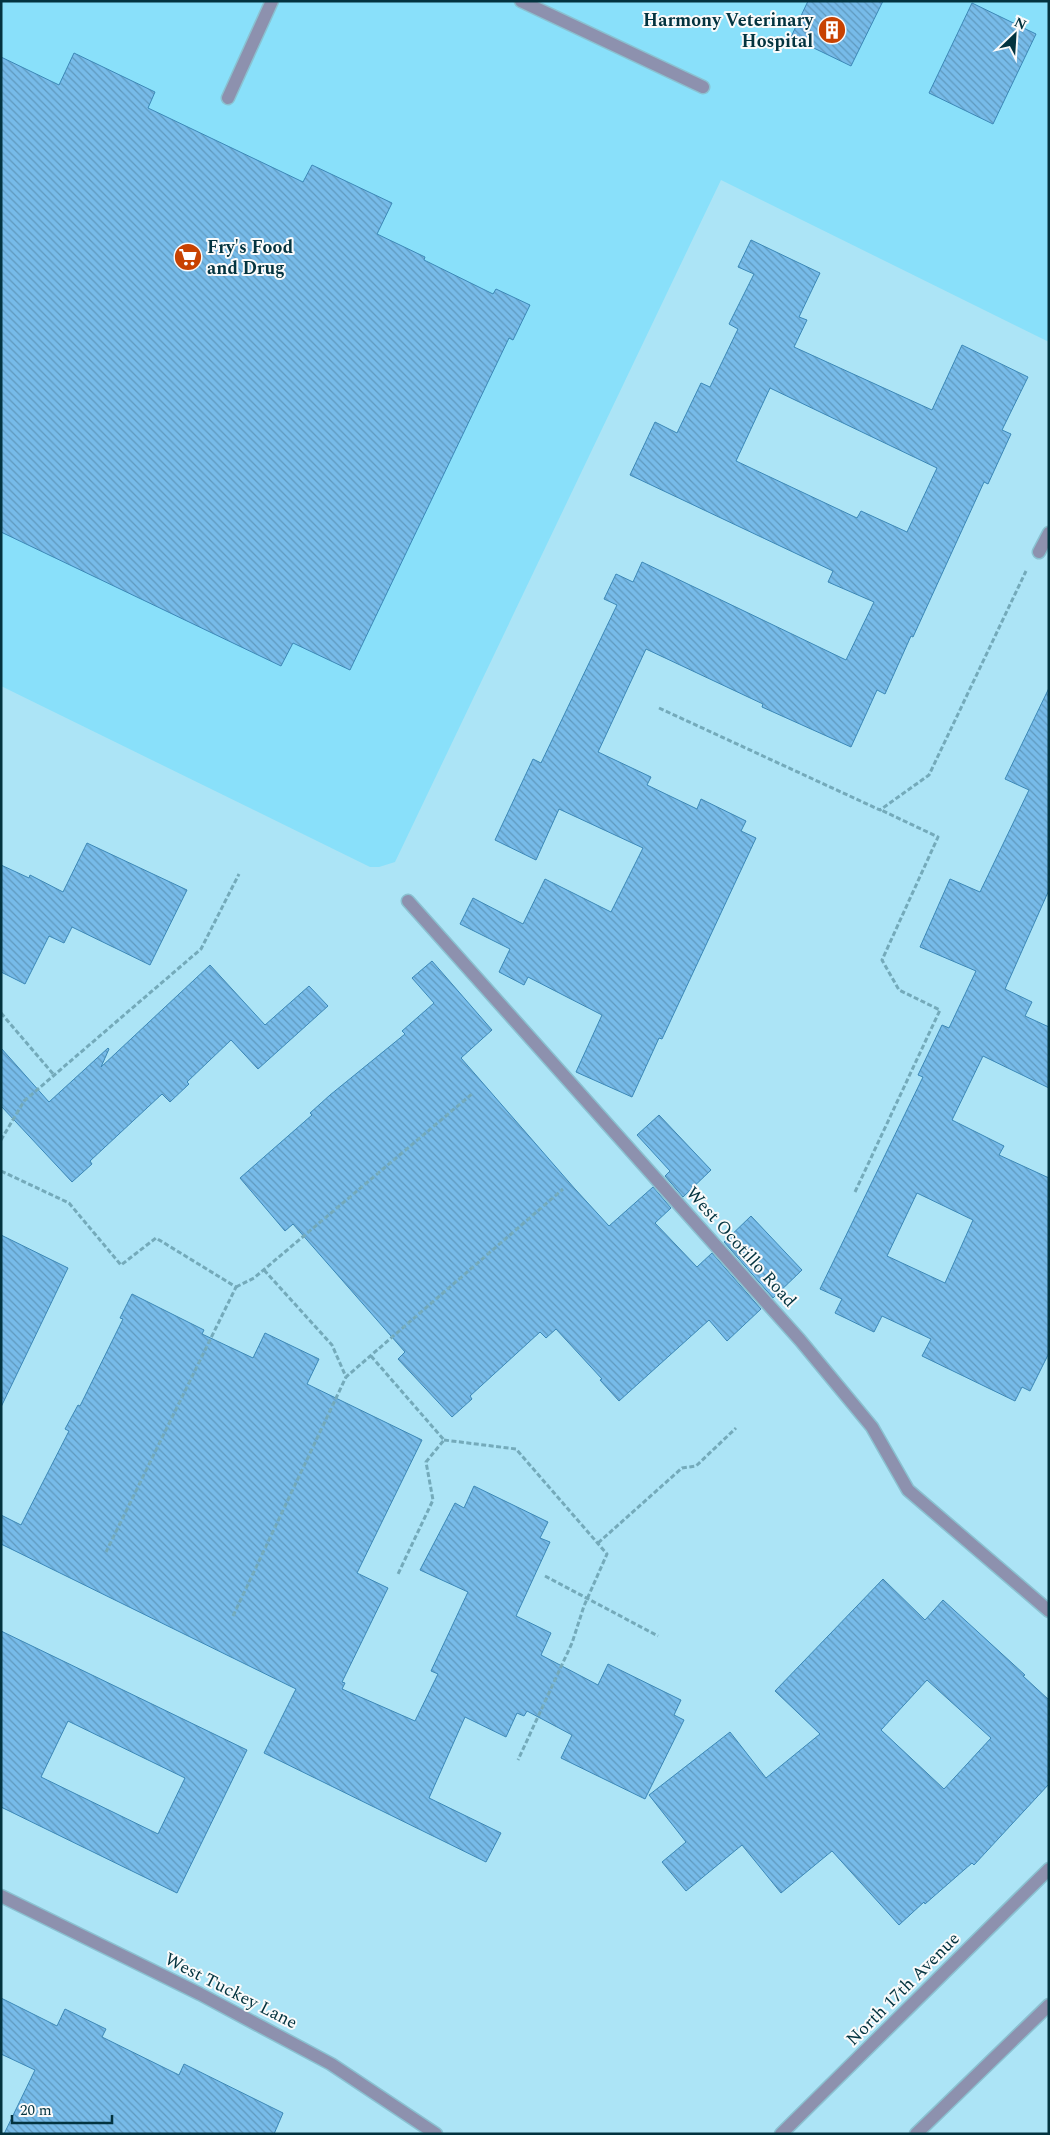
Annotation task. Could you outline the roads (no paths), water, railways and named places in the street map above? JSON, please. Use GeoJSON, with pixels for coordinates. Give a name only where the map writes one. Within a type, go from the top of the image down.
{"type":"FeatureCollection","features":[{"type":"Feature","properties":{"kind":"street"},"geometry":{"type":"LineString","coordinates":[[228,98],[272,1]]}},
{"type":"Feature","properties":{"kind":"street"},"geometry":{"type":"LineString","coordinates":[[521,1],[703,87]]}},
{"type":"Feature","properties":{"kind":"street"},"geometry":{"type":"LineString","coordinates":[[1039,552],[1049,533]]}},
{"type":"Feature","properties":{"kind":"street","name":"West Ocotillo Road"},"geometry":{"type":"LineString","coordinates":[[408,901],[800,1340],[872,1427],[908,1490],[1049,1612]]}},
{"type":"Feature","properties":{"kind":"street","name":"North 17th Avenue"},"geometry":{"type":"LineString","coordinates":[[781,2134],[1049,1869]]}},
{"type":"Feature","properties":{"kind":"street","name":"West Tuckey Lane"},"geometry":{"type":"LineString","coordinates":[[1,1896],[200,1994],[331,2064],[436,2134]]}},
{"type":"Feature","properties":{"kind":"street"},"geometry":{"type":"LineString","coordinates":[[916,2134],[1049,2005]]}},
{"type":"Feature","properties":{"kind":"place","name":"Harmony Veterinary Hospital"},"geometry":{"type":"Point","coordinates":[832,30]}},
{"type":"Feature","properties":{"kind":"place","name":"Fry's Food and Drug"},"geometry":{"type":"Point","coordinates":[188,257]}}]}
